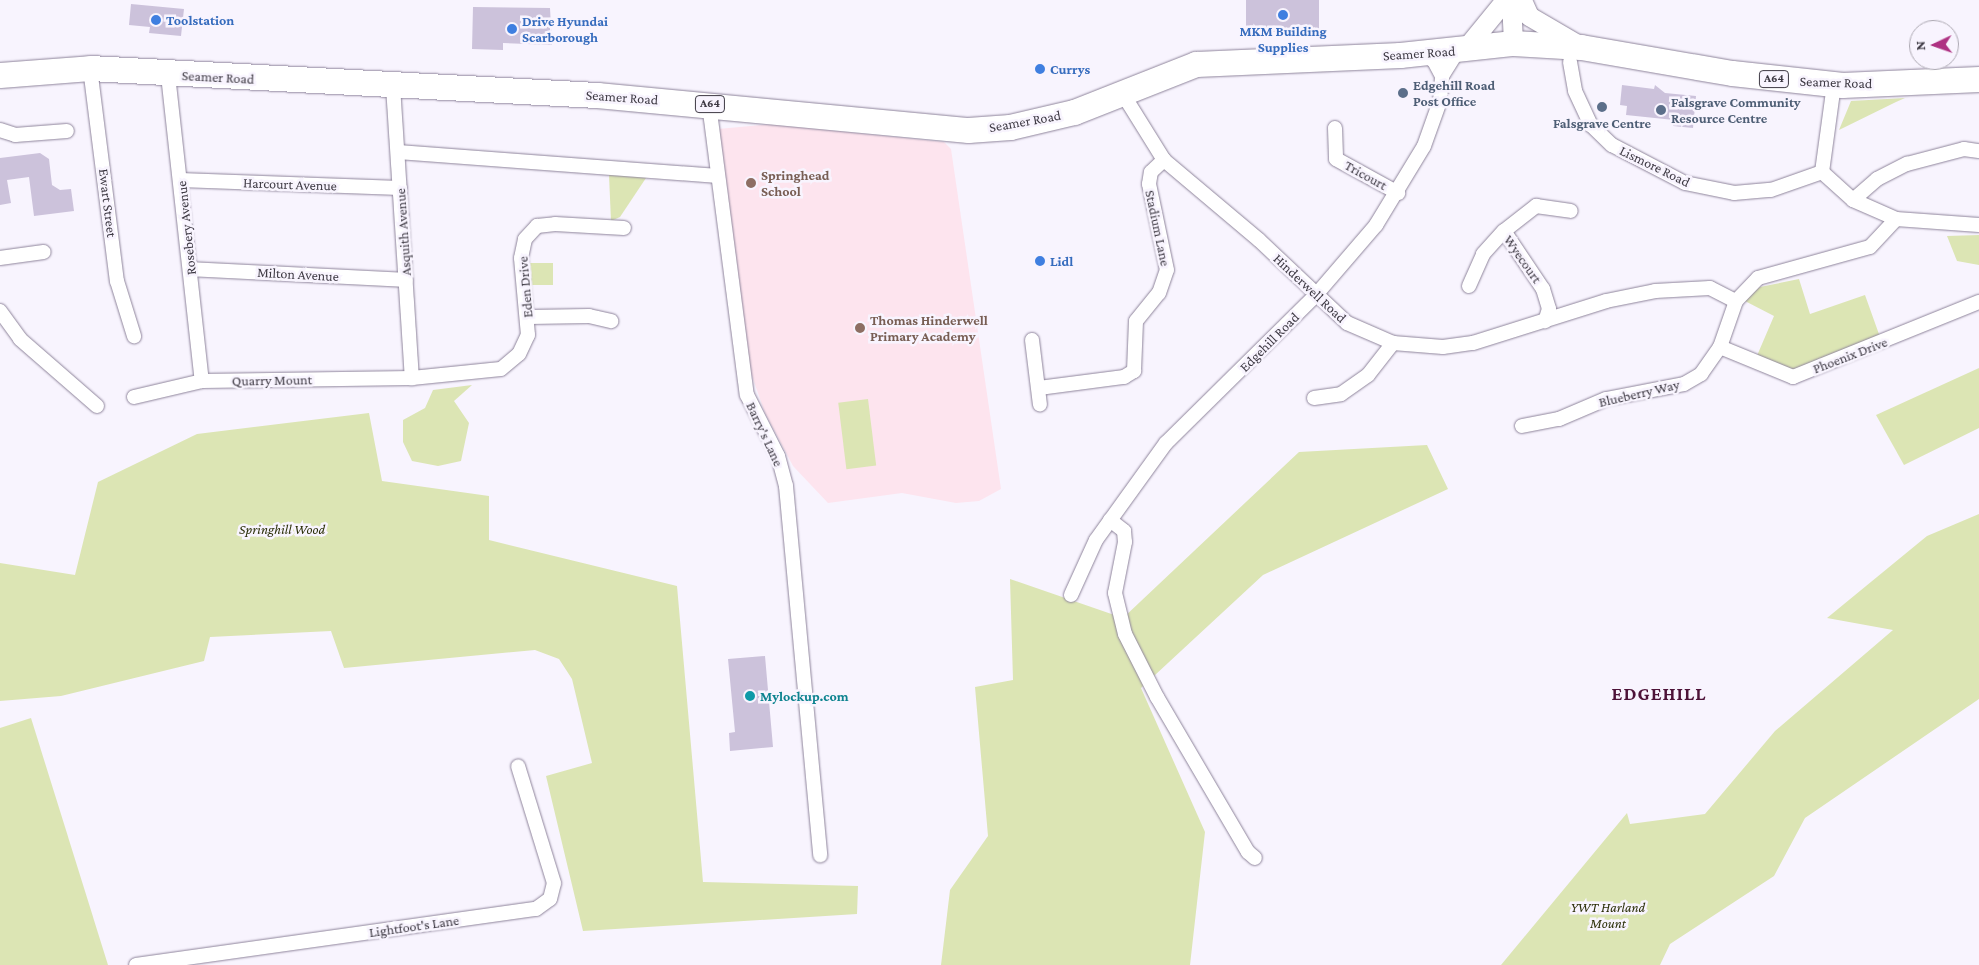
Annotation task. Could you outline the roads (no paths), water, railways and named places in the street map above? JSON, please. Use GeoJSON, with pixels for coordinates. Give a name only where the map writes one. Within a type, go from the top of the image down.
{"type":"FeatureCollection","features":[{"type":"Feature","properties":{"kind":"highway","name":"Seamer Road"},"geometry":{"type":"LineString","coordinates":[[0,75],[90,68],[168,75],[709,104],[968,130],[1042,120],[1209,62],[1422,53],[1513,43],[1576,55],[1668,63],[1834,84],[1979,79]]}},
{"type":"Feature","properties":{"kind":"main road"},"geometry":{"type":"LineString","coordinates":[[1461,50],[1506,0]]}},
{"type":"Feature","properties":{"kind":"main road"},"geometry":{"type":"LineString","coordinates":[[1511,0],[1513,43]]}},
{"type":"Feature","properties":{"kind":"main road"},"geometry":{"type":"LineString","coordinates":[[1522,0],[1529,16],[1576,55]]}},
{"type":"Feature","properties":{"kind":"street","name":"Edgehill Road"},"geometry":{"type":"LineString","coordinates":[[1071,595],[1110,520],[1166,443],[1315,296],[1398,193],[1424,146],[1440,101],[1442,76],[1461,50]]}},
{"type":"Feature","properties":{"kind":"street"},"geometry":{"type":"LineString","coordinates":[[1422,53],[1434,61],[1442,76]]}},
{"type":"Feature","properties":{"kind":"street","name":"Lismore Road"},"geometry":{"type":"LineString","coordinates":[[1576,55],[1575,91],[1591,125],[1612,145],[1684,183],[1754,194],[1822,172]]}},
{"type":"Feature","properties":{"kind":"street","name":"Ewart Street"},"geometry":{"type":"LineString","coordinates":[[90,68],[118,281],[134,336]]}},
{"type":"Feature","properties":{"kind":"street","name":"Rosebery Avenue"},"geometry":{"type":"LineString","coordinates":[[168,75],[202,382]]}},
{"type":"Feature","properties":{"kind":"street"},"geometry":{"type":"LineString","coordinates":[[1834,84],[1822,172],[1852,200],[1896,219],[1979,225]]}},
{"type":"Feature","properties":{"kind":"street","name":"Asquith Avenue"},"geometry":{"type":"LineString","coordinates":[[393,86],[412,378]]}},
{"type":"Feature","properties":{"kind":"street","name":"Hinderwell Road"},"geometry":{"type":"LineString","coordinates":[[1121,91],[1164,160],[1258,240],[1315,296],[1347,323],[1393,343],[1436,347],[1473,343],[1545,320],[1656,291],[1710,288],[1736,301]]}},
{"type":"Feature","properties":{"kind":"street","name":"Barry's Lane"},"geometry":{"type":"LineString","coordinates":[[709,104],[747,395],[778,456],[786,486],[820,855]]}},
{"type":"Feature","properties":{"kind":"street","name":"Tricourt"},"geometry":{"type":"LineString","coordinates":[[1335,128],[1336,159],[1398,193]]}},
{"type":"Feature","properties":{"kind":"street"},"geometry":{"type":"LineString","coordinates":[[0,130],[15,135],[67,131]]}},
{"type":"Feature","properties":{"kind":"street"},"geometry":{"type":"LineString","coordinates":[[1852,200],[1878,179],[1907,164],[1964,149],[1979,151]]}},
{"type":"Feature","properties":{"kind":"street"},"geometry":{"type":"LineString","coordinates":[[398,152],[718,176]]}},
{"type":"Feature","properties":{"kind":"street","name":"Stadium Lane"},"geometry":{"type":"LineString","coordinates":[[1038,388],[1124,377],[1134,372],[1136,321],[1159,293],[1167,270],[1149,184],[1151,172],[1164,160]]}},
{"type":"Feature","properties":{"kind":"street","name":"Harcourt Avenue"},"geometry":{"type":"LineString","coordinates":[[180,180],[400,188]]}},
{"type":"Feature","properties":{"kind":"street"},"geometry":{"type":"LineString","coordinates":[[1504,231],[1536,206],[1571,211]]}},
{"type":"Feature","properties":{"kind":"street","name":"Blueberry Way"},"geometry":{"type":"LineString","coordinates":[[1522,426],[1559,419],[1606,399],[1684,384],[1701,374],[1720,347],[1736,301],[1758,278],[1870,247],[1896,219]]}},
{"type":"Feature","properties":{"kind":"street","name":"Eden Drive"},"geometry":{"type":"LineString","coordinates":[[412,378],[501,369],[518,354],[528,335],[529,317],[520,258],[525,239],[537,226],[624,228]]}},
{"type":"Feature","properties":{"kind":"street","name":"Wyecourt"},"geometry":{"type":"LineString","coordinates":[[1469,286],[1483,254],[1504,231],[1543,289],[1549,310],[1545,320]]}},
{"type":"Feature","properties":{"kind":"street"},"geometry":{"type":"LineString","coordinates":[[0,258],[44,252]]}},
{"type":"Feature","properties":{"kind":"street","name":"Milton Avenue"},"geometry":{"type":"LineString","coordinates":[[190,269],[406,280]]}},
{"type":"Feature","properties":{"kind":"street","name":"Phoenix Drive"},"geometry":{"type":"LineString","coordinates":[[1720,347],[1793,377],[1979,302]]}},
{"type":"Feature","properties":{"kind":"street"},"geometry":{"type":"LineString","coordinates":[[0,311],[20,339],[97,406]]}},
{"type":"Feature","properties":{"kind":"street"},"geometry":{"type":"LineString","coordinates":[[529,317],[589,316],[611,321]]}},
{"type":"Feature","properties":{"kind":"street"},"geometry":{"type":"LineString","coordinates":[[1032,340],[1040,405]]}},
{"type":"Feature","properties":{"kind":"street"},"geometry":{"type":"LineString","coordinates":[[1314,398],[1341,394],[1368,375],[1393,343]]}},
{"type":"Feature","properties":{"kind":"street","name":"Quarry Mount"},"geometry":{"type":"LineString","coordinates":[[134,397],[202,382],[412,378]]}},
{"type":"Feature","properties":{"kind":"street"},"geometry":{"type":"LineString","coordinates":[[1110,520],[1124,531],[1125,542],[1115,593],[1125,634],[1167,714],[1248,852],[1255,858]]}},
{"type":"Feature","properties":{"kind":"street","name":"Lightfoot's Lane"},"geometry":{"type":"LineString","coordinates":[[136,965],[536,909],[550,899],[554,883],[518,766]]}},
{"type":"Feature","properties":{"kind":"place","name":"MKM Building Supplies"},"geometry":{"type":"Point","coordinates":[1283,15]}},
{"type":"Feature","properties":{"kind":"place","name":"Toolstation"},"geometry":{"type":"Point","coordinates":[156,20]}},
{"type":"Feature","properties":{"kind":"place","name":"Drive Hyundai Scarborough"},"geometry":{"type":"Point","coordinates":[512,29]}},
{"type":"Feature","properties":{"kind":"place","name":"Currys"},"geometry":{"type":"Point","coordinates":[1040,69]}},
{"type":"Feature","properties":{"kind":"place","name":"Edgehill Road Post Office"},"geometry":{"type":"Point","coordinates":[1403,93]}},
{"type":"Feature","properties":{"kind":"place","name":"Falsgrave Centre"},"geometry":{"type":"Point","coordinates":[1602,107]}},
{"type":"Feature","properties":{"kind":"place","name":"Falsgrave Community Resource Centre"},"geometry":{"type":"Point","coordinates":[1661,110]}},
{"type":"Feature","properties":{"kind":"place","name":"Springhead School"},"geometry":{"type":"Point","coordinates":[751,183]}},
{"type":"Feature","properties":{"kind":"place","name":"Lidl"},"geometry":{"type":"Point","coordinates":[1040,261]}},
{"type":"Feature","properties":{"kind":"place","name":"Thomas Hinderwell Primary Academy"},"geometry":{"type":"Point","coordinates":[860,328]}},
{"type":"Feature","properties":{"kind":"place","name":"Mylockup.com"},"geometry":{"type":"Point","coordinates":[750,696]}},
{"type":"Feature","properties":{"kind":"district","name":"EDGEHILL"},"geometry":{"type":"Point","coordinates":[1659,694]}},
{"type":"Feature","properties":{"kind":"park label","name":"Springhill Wood"},"geometry":{"type":"Point","coordinates":[282,529]}},
{"type":"Feature","properties":{"kind":"park label","name":"YWT Harland Mount"},"geometry":{"type":"Point","coordinates":[1608,916]}}]}
